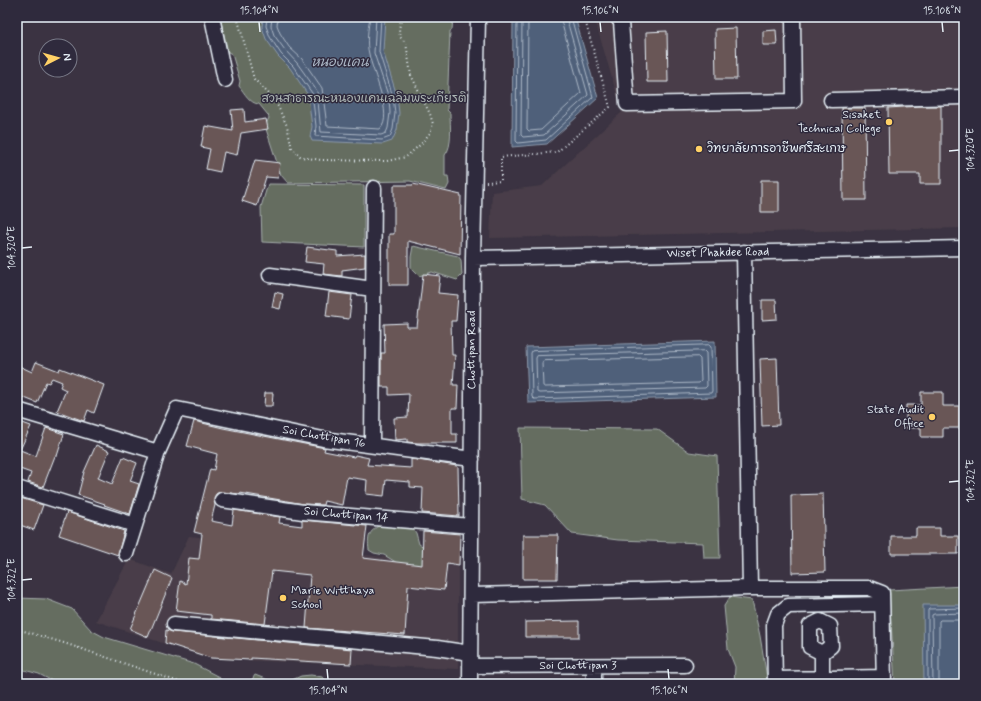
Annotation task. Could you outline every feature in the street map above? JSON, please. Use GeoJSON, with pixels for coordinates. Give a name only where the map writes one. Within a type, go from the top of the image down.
{"type":"FeatureCollection","features":[{"type":"Feature","properties":{"kind":"street"},"geometry":{"type":"LineString","coordinates":[[212,17],[225,80]]}},
{"type":"Feature","properties":{"kind":"street","name":"Chottipan Road"},"geometry":{"type":"LineString","coordinates":[[470,684],[473,258],[478,17]]}},
{"type":"Feature","properties":{"kind":"street"},"geometry":{"type":"LineString","coordinates":[[617,17],[621,22],[627,104],[794,101],[793,17]]}},
{"type":"Feature","properties":{"kind":"street"},"geometry":{"type":"LineString","coordinates":[[831,100],[964,97]]}},
{"type":"Feature","properties":{"kind":"street"},"geometry":{"type":"LineString","coordinates":[[372,445],[374,188]]}},
{"type":"Feature","properties":{"kind":"street","name":"Wiset Phakdee Road"},"geometry":{"type":"LineString","coordinates":[[473,258],[964,248]]}},
{"type":"Feature","properties":{"kind":"street"},"geometry":{"type":"LineString","coordinates":[[744,252],[750,588]]}},
{"type":"Feature","properties":{"kind":"street"},"geometry":{"type":"LineString","coordinates":[[270,275],[373,289]]}},
{"type":"Feature","properties":{"kind":"street"},"geometry":{"type":"LineString","coordinates":[[17,410],[158,452],[126,554]]}},
{"type":"Feature","properties":{"kind":"street","name":"Soi Chottipan 16"},"geometry":{"type":"LineString","coordinates":[[158,452],[177,410],[323,439],[472,459]]}},
{"type":"Feature","properties":{"kind":"street"},"geometry":{"type":"LineString","coordinates":[[17,488],[135,526]]}},
{"type":"Feature","properties":{"kind":"street","name":"Soi Chottipan 14"},"geometry":{"type":"LineString","coordinates":[[222,500],[303,512],[471,526]]}},
{"type":"Feature","properties":{"kind":"street"},"geometry":{"type":"LineString","coordinates":[[471,595],[750,588],[869,588],[882,593],[884,681],[775,681],[774,625],[778,614],[788,606],[882,604]]}},
{"type":"Feature","properties":{"kind":"street"},"geometry":{"type":"LineString","coordinates":[[822,653],[831,646],[830,605]]}},
{"type":"Feature","properties":{"kind":"street"},"geometry":{"type":"LineString","coordinates":[[822,653],[810,647],[810,626],[820,621],[830,626]]}},
{"type":"Feature","properties":{"kind":"street","name":"Soi Chottipan 3"},"geometry":{"type":"LineString","coordinates":[[174,624],[437,648],[470,659],[594,666],[685,665]]}},
{"type":"Feature","properties":{"kind":"street"},"geometry":{"type":"LineString","coordinates":[[822,653],[822,681]]}},
{"type":"Feature","properties":{"kind":"street"},"geometry":{"type":"LineString","coordinates":[[594,666],[594,684]]}},
{"type":"Feature","properties":{"kind":"path"},"geometry":{"type":"LineString","coordinates":[[238,17],[254,79],[275,100],[287,126],[292,148],[301,157],[320,160],[387,161],[406,157],[426,139],[434,124],[411,75],[406,43],[400,37],[399,28],[401,20],[404,17]]}},
{"type":"Feature","properties":{"kind":"path"},"geometry":{"type":"LineString","coordinates":[[474,182],[501,181],[501,157],[557,152],[610,107],[584,17]]}},
{"type":"Feature","properties":{"kind":"path"},"geometry":{"type":"LineString","coordinates":[[17,629],[64,643],[185,684]]}},
{"type":"Feature","properties":{"kind":"shaded area","name":"วิทยาลัยการอาชีพศรีสะเกษ"},"geometry":{"type":"Polygon","coordinates":[[[594,17],[964,17],[964,228],[490,238],[492,192],[542,186],[622,112],[594,17]]]}},
{"type":"Feature","properties":{"kind":"shaded area","name":"Marie Witthaya School"},"geometry":{"type":"Polygon","coordinates":[[[189,536],[458,565],[458,669],[211,659],[96,621],[129,559],[171,574],[189,536]]]}},
{"type":"Feature","properties":{"kind":"green space","name":"สวนสาธารณะหนองแคนเฉลิมพระเกียรติ"},"geometry":{"type":"Polygon","coordinates":[[[220,17],[453,17],[452,30],[450,31],[447,110],[450,113],[450,135],[448,151],[445,155],[445,176],[448,176],[449,184],[446,190],[410,181],[288,183],[281,175],[265,126],[269,118],[268,115],[259,104],[250,100],[239,86],[240,81],[232,54],[228,52],[220,17]]]}},
{"type":"Feature","properties":{"kind":"green space"},"geometry":{"type":"Polygon","coordinates":[[[268,184],[364,185],[364,247],[262,242],[261,207],[268,184]]]}},
{"type":"Feature","properties":{"kind":"green space"},"geometry":{"type":"Polygon","coordinates":[[[413,246],[458,256],[461,260],[462,275],[457,280],[432,272],[419,276],[411,268],[413,246]]]}},
{"type":"Feature","properties":{"kind":"green space"},"geometry":{"type":"Polygon","coordinates":[[[520,428],[657,429],[689,452],[717,456],[720,558],[704,558],[703,543],[618,540],[572,534],[545,505],[522,499],[520,428]]]}},
{"type":"Feature","properties":{"kind":"green space"},"geometry":{"type":"Polygon","coordinates":[[[383,523],[412,527],[416,533],[419,544],[432,552],[428,566],[404,567],[384,555],[374,553],[369,550],[370,534],[375,528],[383,523]]]}},
{"type":"Feature","properties":{"kind":"green space"},"geometry":{"type":"Polygon","coordinates":[[[964,586],[964,684],[895,684],[889,590],[964,586]]]}},
{"type":"Feature","properties":{"kind":"green space"},"geometry":{"type":"Polygon","coordinates":[[[730,597],[752,600],[768,684],[734,684],[735,667],[728,649],[724,606],[730,597]]]}},
{"type":"Feature","properties":{"kind":"green space"},"geometry":{"type":"Polygon","coordinates":[[[17,598],[46,599],[72,609],[91,630],[104,637],[194,664],[219,677],[223,684],[58,684],[39,674],[17,668],[17,598]]]}},
{"type":"Feature","properties":{"kind":"green space"},"geometry":{"type":"Polygon","coordinates":[[[255,675],[273,682],[283,684],[249,684],[255,675]]]}},
{"type":"Feature","properties":{"kind":"green space"},"geometry":{"type":"Polygon","coordinates":[[[311,675],[322,677],[331,684],[283,684],[301,676],[311,675]]]}},
{"type":"Feature","properties":{"kind":"water","name":"หนองแคน"},"geometry":{"type":"Polygon","coordinates":[[[263,17],[385,17],[383,51],[397,96],[399,113],[397,130],[392,141],[383,144],[312,141],[310,136],[312,127],[308,95],[290,68],[278,56],[266,39],[262,27],[263,17]]]}},
{"type":"Feature","properties":{"kind":"water"},"geometry":{"type":"Polygon","coordinates":[[[513,17],[575,17],[598,98],[547,144],[512,147],[513,17]]]}},
{"type":"Feature","properties":{"kind":"water"},"geometry":{"type":"Polygon","coordinates":[[[715,341],[716,397],[528,403],[526,347],[715,341]]]}},
{"type":"Feature","properties":{"kind":"water"},"geometry":{"type":"Polygon","coordinates":[[[923,605],[964,605],[964,684],[924,684],[923,605]]]}},
{"type":"Feature","properties":{"kind":"building"},"geometry":{"type":"Polygon","coordinates":[[[736,28],[737,79],[716,79],[715,29],[736,28]]]}},
{"type":"Feature","properties":{"kind":"building"},"geometry":{"type":"Polygon","coordinates":[[[776,30],[777,45],[763,45],[763,31],[776,30]]]}},
{"type":"Feature","properties":{"kind":"building"},"geometry":{"type":"Polygon","coordinates":[[[667,31],[668,82],[647,82],[646,32],[667,31]]]}},
{"type":"Feature","properties":{"kind":"building"},"geometry":{"type":"Polygon","coordinates":[[[941,106],[941,184],[920,184],[920,174],[889,174],[888,108],[941,106]]]}},
{"type":"Feature","properties":{"kind":"building"},"geometry":{"type":"Polygon","coordinates":[[[842,108],[865,108],[866,200],[843,200],[842,108]]]}},
{"type":"Feature","properties":{"kind":"building"},"geometry":{"type":"Polygon","coordinates":[[[244,109],[245,122],[266,119],[268,129],[241,133],[237,155],[224,152],[220,172],[206,169],[210,149],[201,147],[205,126],[233,131],[231,110],[244,109]]]}},
{"type":"Feature","properties":{"kind":"building"},"geometry":{"type":"Polygon","coordinates":[[[255,160],[280,163],[278,178],[266,177],[257,206],[242,201],[255,160]]]}},
{"type":"Feature","properties":{"kind":"building"},"geometry":{"type":"Polygon","coordinates":[[[761,180],[779,180],[779,212],[761,212],[761,180]]]}},
{"type":"Feature","properties":{"kind":"building"},"geometry":{"type":"Polygon","coordinates":[[[413,184],[461,195],[460,254],[408,241],[408,285],[389,285],[389,234],[394,234],[394,185],[413,184]]]}},
{"type":"Feature","properties":{"kind":"building"},"geometry":{"type":"Polygon","coordinates":[[[307,247],[337,251],[337,256],[365,254],[365,267],[342,270],[342,276],[323,274],[324,264],[305,262],[307,247]]]}},
{"type":"Feature","properties":{"kind":"building"},"geometry":{"type":"Polygon","coordinates":[[[423,274],[440,276],[438,293],[458,295],[456,321],[451,321],[452,355],[455,355],[453,385],[458,385],[457,408],[452,408],[452,434],[457,434],[457,443],[417,443],[407,442],[407,439],[395,440],[394,418],[408,417],[409,394],[389,395],[389,387],[381,387],[381,353],[385,353],[384,324],[407,323],[407,327],[417,327],[423,274]]]}},
{"type":"Feature","properties":{"kind":"building"},"geometry":{"type":"Polygon","coordinates":[[[275,292],[283,294],[280,309],[272,307],[275,292]]]}},
{"type":"Feature","properties":{"kind":"building"},"geometry":{"type":"Polygon","coordinates":[[[329,292],[352,295],[349,319],[326,316],[329,292]]]}},
{"type":"Feature","properties":{"kind":"building"},"geometry":{"type":"Polygon","coordinates":[[[762,300],[776,300],[777,319],[762,320],[762,300]]]}},
{"type":"Feature","properties":{"kind":"building"},"geometry":{"type":"Polygon","coordinates":[[[777,358],[779,425],[762,426],[760,359],[777,358]]]}},
{"type":"Feature","properties":{"kind":"building"},"geometry":{"type":"Polygon","coordinates":[[[36,362],[59,371],[60,368],[104,385],[94,413],[88,410],[84,421],[57,411],[66,390],[60,387],[62,382],[52,378],[49,383],[46,382],[37,403],[17,395],[17,365],[32,372],[36,362]]]}},
{"type":"Feature","properties":{"kind":"building","name":"State Audit Office"},"geometry":{"type":"Polygon","coordinates":[[[921,392],[943,392],[943,406],[959,406],[959,428],[943,428],[943,437],[921,437],[921,428],[906,428],[906,405],[921,405],[921,392]]]}},
{"type":"Feature","properties":{"kind":"building"},"geometry":{"type":"Polygon","coordinates":[[[265,393],[273,393],[272,406],[264,406],[265,393]]]}},
{"type":"Feature","properties":{"kind":"building"},"geometry":{"type":"Polygon","coordinates":[[[17,421],[31,426],[20,450],[36,456],[46,428],[64,434],[57,456],[55,456],[43,487],[28,482],[31,473],[17,468],[17,421]]]}},
{"type":"Feature","properties":{"kind":"building"},"geometry":{"type":"Polygon","coordinates":[[[194,421],[325,448],[324,451],[354,457],[355,455],[369,458],[367,465],[411,468],[411,459],[457,466],[459,516],[422,513],[423,488],[410,487],[410,482],[386,480],[384,496],[366,494],[367,480],[347,477],[342,505],[324,501],[323,505],[304,504],[240,493],[219,492],[214,498],[215,505],[211,521],[232,525],[234,510],[280,517],[279,523],[302,526],[302,520],[367,526],[363,558],[422,565],[423,531],[460,534],[459,565],[447,563],[444,590],[408,586],[405,635],[306,628],[310,575],[272,571],[265,624],[211,619],[211,615],[176,611],[180,581],[186,584],[189,558],[199,559],[202,534],[194,532],[210,469],[214,470],[217,454],[187,446],[194,421]]]}},
{"type":"Feature","properties":{"kind":"building"},"geometry":{"type":"Polygon","coordinates":[[[96,445],[109,451],[98,478],[112,484],[123,457],[137,463],[130,481],[139,484],[130,514],[78,495],[84,472],[96,445]]]}},
{"type":"Feature","properties":{"kind":"building"},"geometry":{"type":"Polygon","coordinates":[[[823,494],[825,572],[792,573],[791,495],[823,494]]]}},
{"type":"Feature","properties":{"kind":"building"},"geometry":{"type":"Polygon","coordinates":[[[17,497],[43,505],[34,530],[17,524],[17,497]]]}},
{"type":"Feature","properties":{"kind":"building"},"geometry":{"type":"Polygon","coordinates":[[[67,512],[124,531],[118,555],[59,535],[67,512]]]}},
{"type":"Feature","properties":{"kind":"building"},"geometry":{"type":"Polygon","coordinates":[[[916,528],[940,528],[940,536],[958,536],[958,554],[891,554],[891,536],[916,536],[916,528]]]}},
{"type":"Feature","properties":{"kind":"building"},"geometry":{"type":"Polygon","coordinates":[[[523,535],[558,535],[557,579],[523,579],[523,535]]]}},
{"type":"Feature","properties":{"kind":"building"},"geometry":{"type":"Polygon","coordinates":[[[155,570],[172,578],[148,637],[130,629],[155,570]]]}},
{"type":"Feature","properties":{"kind":"building"},"geometry":{"type":"Polygon","coordinates":[[[579,621],[579,637],[525,637],[525,622],[579,621]]]}},
{"type":"Feature","properties":{"kind":"building"},"geometry":{"type":"Polygon","coordinates":[[[166,630],[173,632],[352,649],[351,664],[251,658],[251,660],[211,658],[165,643],[166,630]]]}},
{"type":"Feature","properties":{"kind":"place","name":"Sisaket Technical College"},"geometry":{"type":"Point","coordinates":[889,122]}},
{"type":"Feature","properties":{"kind":"place","name":"วิทยาลัยการอาชีพศรีสะเกษ"},"geometry":{"type":"Point","coordinates":[699,149]}},
{"type":"Feature","properties":{"kind":"place","name":"State Audit Office"},"geometry":{"type":"Point","coordinates":[932,417]}},
{"type":"Feature","properties":{"kind":"place","name":"Marie Witthaya School"},"geometry":{"type":"Point","coordinates":[283,598]}}]}
